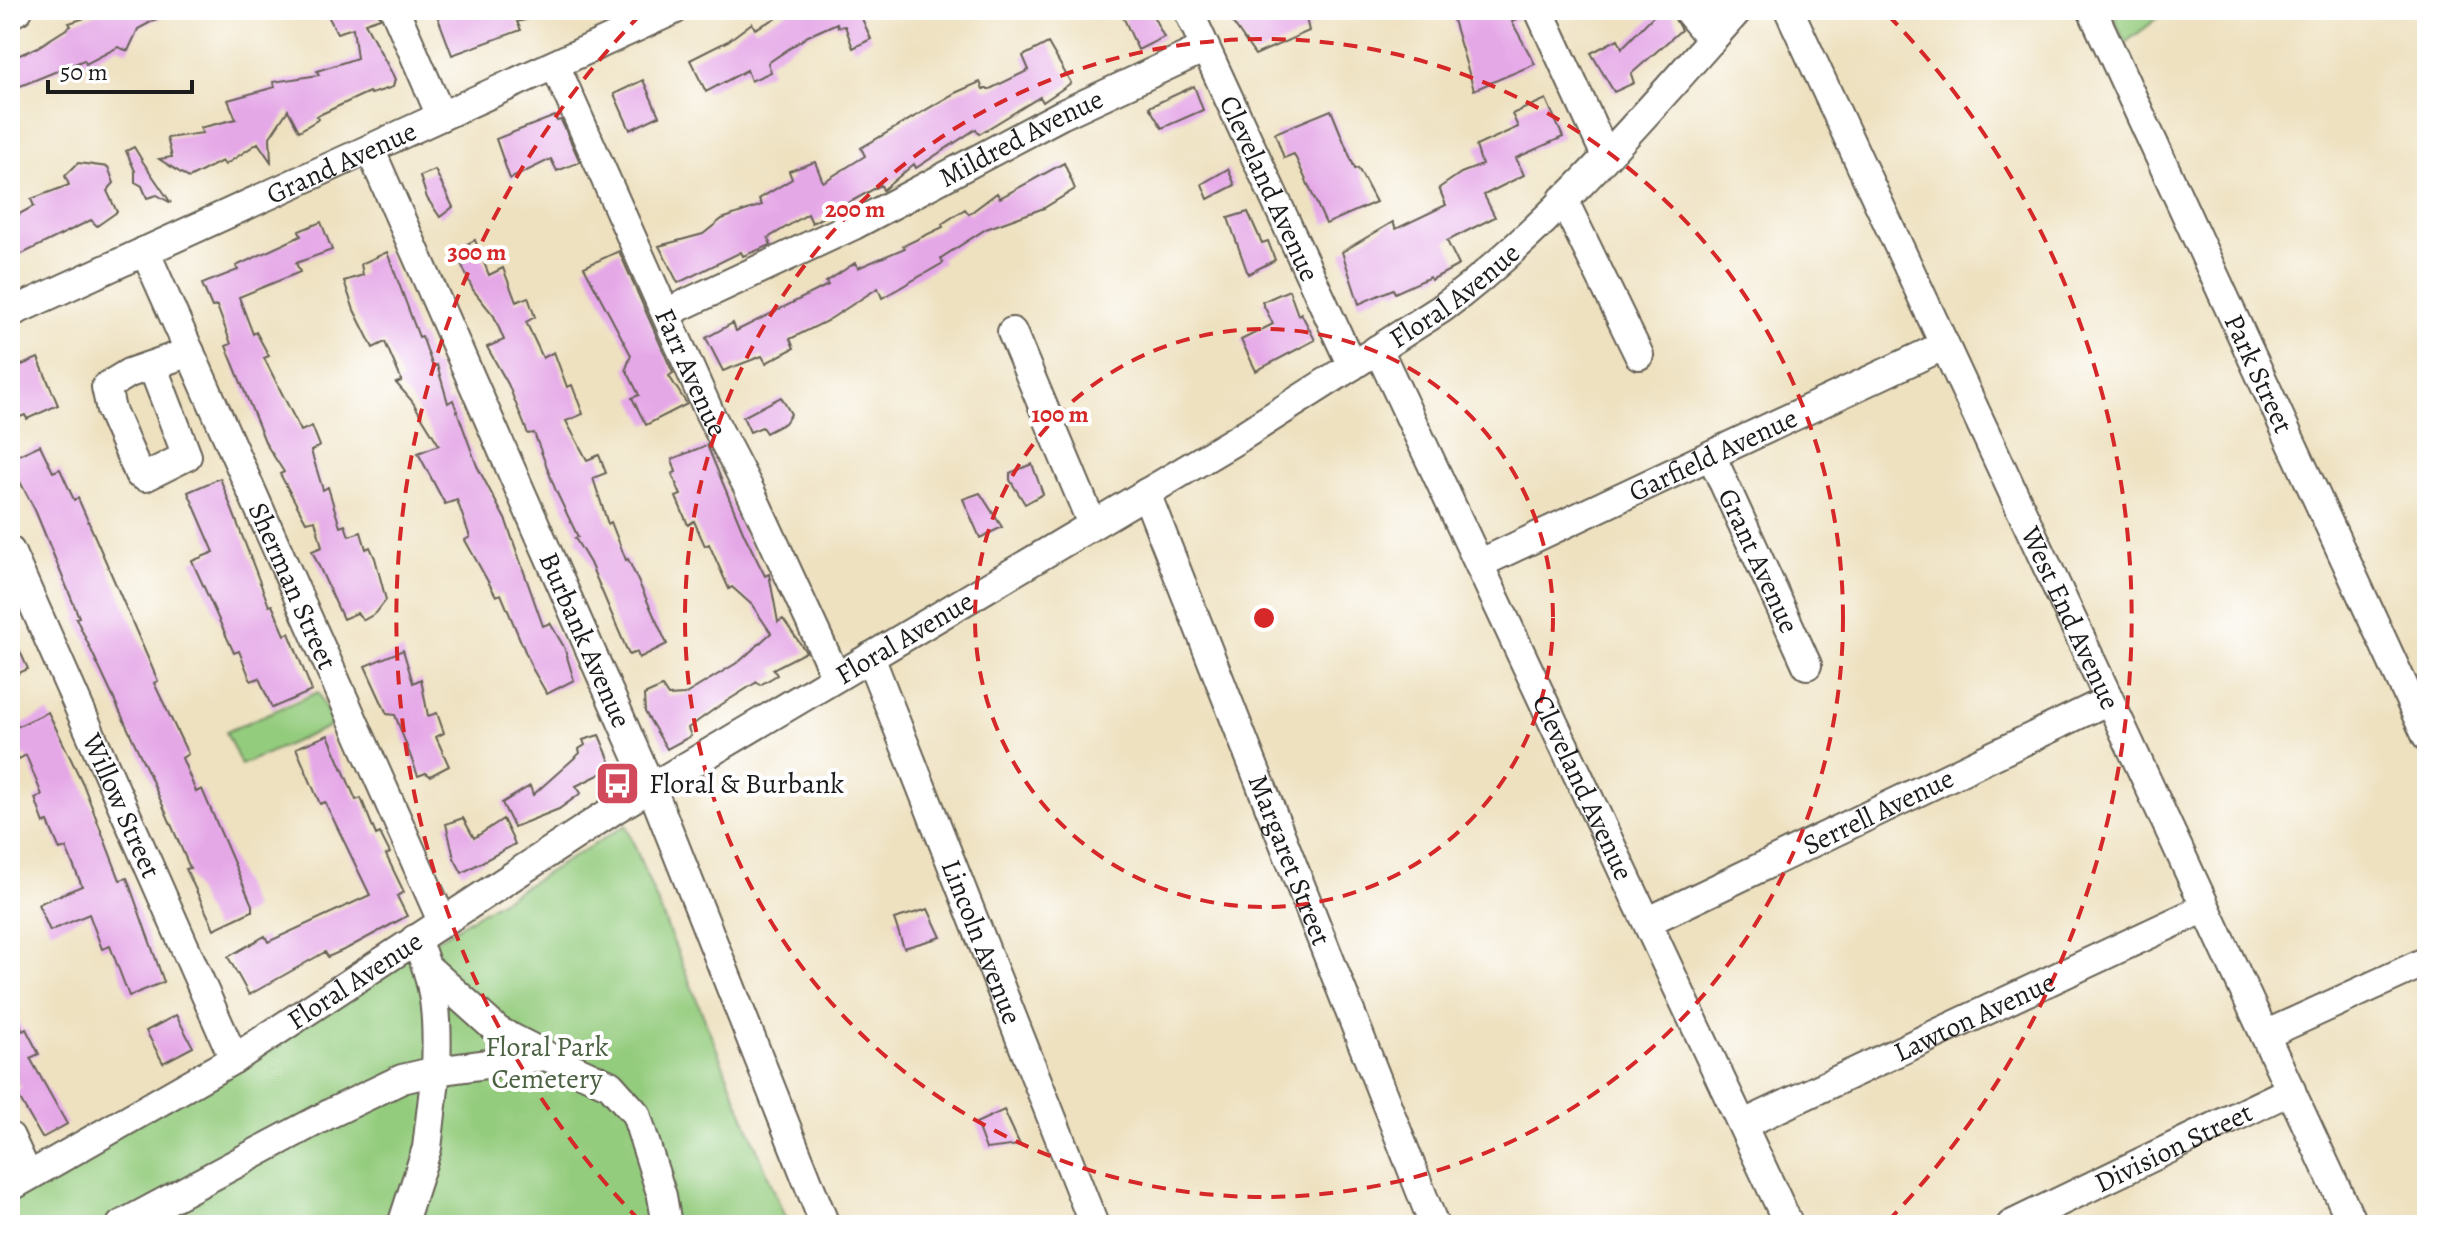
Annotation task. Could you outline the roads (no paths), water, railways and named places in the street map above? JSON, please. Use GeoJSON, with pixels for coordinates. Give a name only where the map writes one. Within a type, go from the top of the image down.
{"type":"FeatureCollection","features":[{"type":"Feature","properties":{"kind":"street"},"geometry":{"type":"LineString","coordinates":[[10,14],[18,10]]}},
{"type":"Feature","properties":{"kind":"street"},"geometry":{"type":"LineString","coordinates":[[395,10],[441,116]]}},
{"type":"Feature","properties":{"kind":"street","name":"Grand Avenue"},"geometry":{"type":"LineString","coordinates":[[10,313],[674,10]]}},
{"type":"Feature","properties":{"kind":"street","name":"Cleveland Avenue"},"geometry":{"type":"LineString","coordinates":[[1188,10],[1352,366]]}},
{"type":"Feature","properties":{"kind":"street"},"geometry":{"type":"LineString","coordinates":[[1539,10],[1605,154]]}},
{"type":"Feature","properties":{"kind":"street"},"geometry":{"type":"LineString","coordinates":[[1687,10],[1712,40]]}},
{"type":"Feature","properties":{"kind":"street","name":"Floral Avenue"},"geometry":{"type":"LineString","coordinates":[[19,1181],[234,1059],[651,787],[1146,493],[1352,366],[1469,288],[1563,199],[1738,10]]}},
{"type":"Feature","properties":{"kind":"street","name":"West End Avenue"},"geometry":{"type":"LineString","coordinates":[[1789,10],[2353,1225]]}},
{"type":"Feature","properties":{"kind":"street","name":"Park Street"},"geometry":{"type":"LineString","coordinates":[[2092,10],[2427,737]]}},
{"type":"Feature","properties":{"kind":"street","name":"Mildred Avenue"},"geometry":{"type":"LineString","coordinates":[[666,313],[854,225],[1061,115],[1205,48]]}},
{"type":"Feature","properties":{"kind":"street","name":"Farr Avenue"},"geometry":{"type":"LineString","coordinates":[[555,65],[666,313],[836,677]]}},
{"type":"Feature","properties":{"kind":"street","name":"Burbank Avenue"},"geometry":{"type":"LineString","coordinates":[[370,149],[651,787],[825,1225]]}},
{"type":"Feature","properties":{"kind":"street"},"geometry":{"type":"LineString","coordinates":[[1563,199],[1639,355]]}},
{"type":"Feature","properties":{"kind":"street","name":"Sherman Street"},"geometry":{"type":"LineString","coordinates":[[145,251],[442,921]]}},
{"type":"Feature","properties":{"kind":"street"},"geometry":{"type":"LineString","coordinates":[[1012,332],[1092,524]]}},
{"type":"Feature","properties":{"kind":"street","name":"Garfield Avenue"},"geometry":{"type":"LineString","coordinates":[[1481,563],[1945,345]]}},
{"type":"Feature","properties":{"kind":"street","name":"Cleveland Avenue"},"geometry":{"type":"LineString","coordinates":[[1378,349],[1789,1225]]}},
{"type":"Feature","properties":{"kind":"street"},"geometry":{"type":"LineString","coordinates":[[153,368],[190,352]]}},
{"type":"Feature","properties":{"kind":"street","name":"Grant Avenue"},"geometry":{"type":"LineString","coordinates":[[1711,455],[1807,665]]}},
{"type":"Feature","properties":{"kind":"street","name":"Margaret Street"},"geometry":{"type":"LineString","coordinates":[[1146,493],[1434,1225]]}},
{"type":"Feature","properties":{"kind":"street","name":"Willow Street"},"geometry":{"type":"LineString","coordinates":[[10,551],[234,1059]]}},
{"type":"Feature","properties":{"kind":"street","name":"Lincoln Avenue"},"geometry":{"type":"LineString","coordinates":[[870,657],[1094,1225]]}},
{"type":"Feature","properties":{"kind":"street","name":"Serrell Avenue"},"geometry":{"type":"LineString","coordinates":[[1649,921],[2109,700]]}},
{"type":"Feature","properties":{"kind":"street","name":"Lawton Avenue"},"geometry":{"type":"LineString","coordinates":[[1744,1124],[2205,908]]}},
{"type":"Feature","properties":{"kind":"street"},"geometry":{"type":"LineString","coordinates":[[402,1225],[427,1148],[436,1071],[438,1017],[430,970],[415,939]]}},
{"type":"Feature","properties":{"kind":"street"},"geometry":{"type":"LineString","coordinates":[[2265,1035],[2427,961]]}},
{"type":"Feature","properties":{"kind":"street"},"geometry":{"type":"LineString","coordinates":[[430,970],[498,1031],[610,1085],[636,1114],[662,1196],[667,1225]]}},
{"type":"Feature","properties":{"kind":"street"},"geometry":{"type":"LineString","coordinates":[[121,1225],[331,1113],[402,1079],[436,1071],[546,1056]]}},
{"type":"Feature","properties":{"kind":"street","name":"Division Street"},"geometry":{"type":"LineString","coordinates":[[2011,1225],[2067,1213],[2291,1090]]}},
{"type":"Feature","properties":{"kind":"street"},"geometry":{"type":"LineString","coordinates":[[10,1137],[19,1181]]}},
{"type":"Feature","properties":{"kind":"place","name":"Floral & Burbank"},"geometry":{"type":"Point","coordinates":[618,783]}},
{"type":"Feature","properties":{"kind":"park label","name":"Floral Park Cemetery"},"geometry":{"type":"Point","coordinates":[547,1062]}}]}
